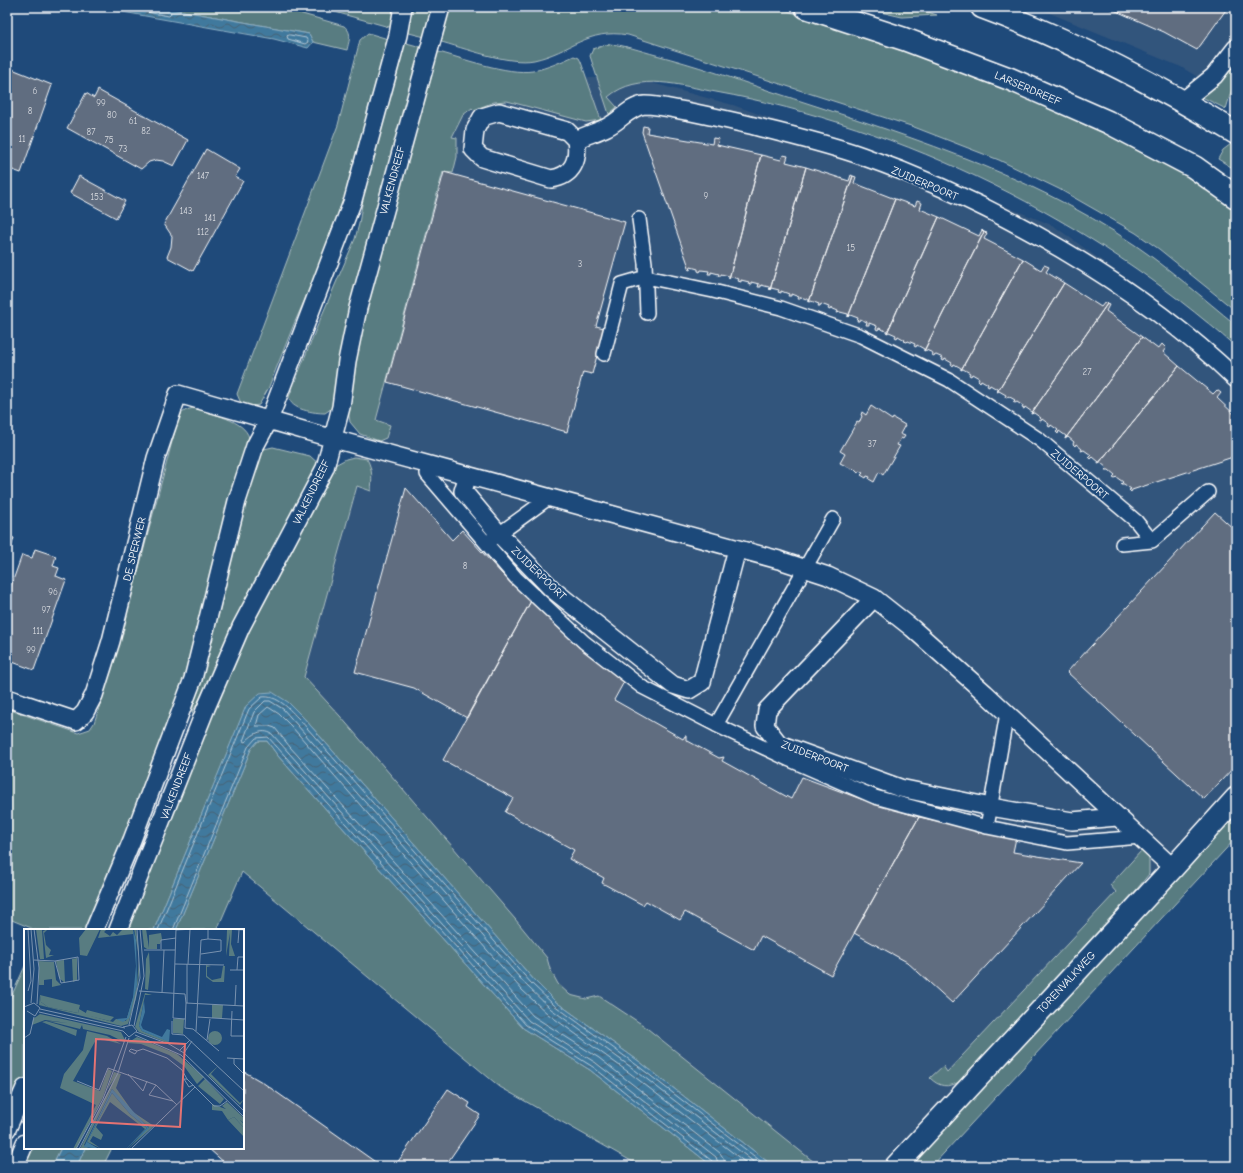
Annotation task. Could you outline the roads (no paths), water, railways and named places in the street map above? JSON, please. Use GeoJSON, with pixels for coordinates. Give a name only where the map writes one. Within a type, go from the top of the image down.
{"type":"FeatureCollection","features":[{"type":"Feature","properties":{"kind":"main road","name":"LARSERDREEF"},"geometry":{"type":"LineString","coordinates":[[806,7],[904,39],[1010,79],[1108,122],[1194,167],[1236,197]]}},
{"type":"Feature","properties":{"kind":"main road"},"geometry":{"type":"LineString","coordinates":[[982,7],[1029,24],[1183,101],[1236,133]]}},
{"type":"Feature","properties":{"kind":"street","name":"VALKENDREEF"},"geometry":{"type":"LineString","coordinates":[[94,929],[132,840],[193,679],[237,501],[255,446],[269,420],[353,200],[398,35],[403,7]]}},
{"type":"Feature","properties":{"kind":"street","name":"VALKENDREEF"},"geometry":{"type":"LineString","coordinates":[[118,929],[206,708],[238,635],[325,468],[342,407],[348,361],[358,308],[441,7]]}},
{"type":"Feature","properties":{"kind":"street"},"geometry":{"type":"LineString","coordinates":[[1183,101],[1214,76],[1236,48]]}},
{"type":"Feature","properties":{"kind":"street","name":"ZUIDERPOORT"},"geometry":{"type":"LineString","coordinates":[[576,140],[609,126],[632,110],[644,105],[668,108],[735,121],[862,156],[952,193],[1004,218],[1059,249],[1122,288],[1191,340],[1236,379]]}},
{"type":"Feature","properties":{"kind":"street"},"geometry":{"type":"LineString","coordinates":[[499,112],[567,131],[576,140],[578,150],[571,170],[563,177],[551,179],[482,158],[473,150],[475,130],[482,117],[499,112]]}},
{"type":"Feature","properties":{"kind":"street"},"geometry":{"type":"LineString","coordinates":[[639,219],[646,277],[647,313]]}},
{"type":"Feature","properties":{"kind":"street","name":"ZUIDERPOORT"},"geometry":{"type":"LineString","coordinates":[[604,354],[622,284],[646,277],[713,291],[781,308],[861,336],[949,380],[1040,440],[1136,521],[1152,541]]}},
{"type":"Feature","properties":{"kind":"street","name":"DE SPERWER"},"geometry":{"type":"LineString","coordinates":[[7,698],[76,721],[85,712],[94,695],[111,641],[156,458],[178,394],[269,420]]}},
{"type":"Feature","properties":{"kind":"street"},"geometry":{"type":"LineString","coordinates":[[269,420],[804,568],[828,576],[874,598],[912,628],[1007,713],[1173,868]]}},
{"type":"Feature","properties":{"kind":"street","name":"ZUIDERPOORT"},"geometry":{"type":"LineString","coordinates":[[428,464],[427,474],[493,538],[552,589],[673,685],[690,690],[702,682],[737,549]]}},
{"type":"Feature","properties":{"kind":"street","name":"ZUIDERPOORT"},"geometry":{"type":"LineString","coordinates":[[468,475],[463,491],[516,578],[584,642],[642,687],[716,725],[790,760],[875,797],[987,826],[1067,843],[1141,837]]}},
{"type":"Feature","properties":{"kind":"street"},"geometry":{"type":"LineString","coordinates":[[1122,544],[1152,541],[1208,492]]}},
{"type":"Feature","properties":{"kind":"street"},"geometry":{"type":"LineString","coordinates":[[493,538],[550,497]]}},
{"type":"Feature","properties":{"kind":"street"},"geometry":{"type":"LineString","coordinates":[[716,725],[832,519]]}},
{"type":"Feature","properties":{"kind":"street","name":"ZUIDERPOORT"},"geometry":{"type":"LineString","coordinates":[[874,598],[767,710],[765,726],[779,744],[900,788],[991,807],[1072,821],[1118,817]]}},
{"type":"Feature","properties":{"kind":"street"},"geometry":{"type":"LineString","coordinates":[[987,826],[1007,713]]}},
{"type":"Feature","properties":{"kind":"street","name":"TORENVALKWEG"},"geometry":{"type":"LineString","coordinates":[[896,1166],[1173,868],[1236,798]]}},
{"type":"Feature","properties":{"kind":"street"},"geometry":{"type":"LineString","coordinates":[[7,1129],[24,1090]]}},
{"type":"Feature","properties":{"kind":"street"},"geometry":{"type":"LineString","coordinates":[[14,1166],[24,1145]]}},
{"type":"Feature","properties":{"kind":"water"},"geometry":{"type":"Polygon","coordinates":[[[95,7],[161,7],[309,34],[313,42],[308,48],[274,39],[95,7]]]}},
{"type":"Feature","properties":{"kind":"water"},"geometry":{"type":"Polygon","coordinates":[[[272,692],[288,702],[303,717],[534,980],[556,1002],[640,1062],[773,1166],[712,1166],[590,1070],[523,1028],[278,756],[267,741],[258,741],[251,749],[176,929],[154,929],[246,706],[260,693],[272,692]]]}},
{"type":"Feature","properties":{"kind":"water"},"geometry":{"type":"Polygon","coordinates":[[[60,1149],[85,1149],[77,1166],[52,1166],[60,1149]]]}}]}
